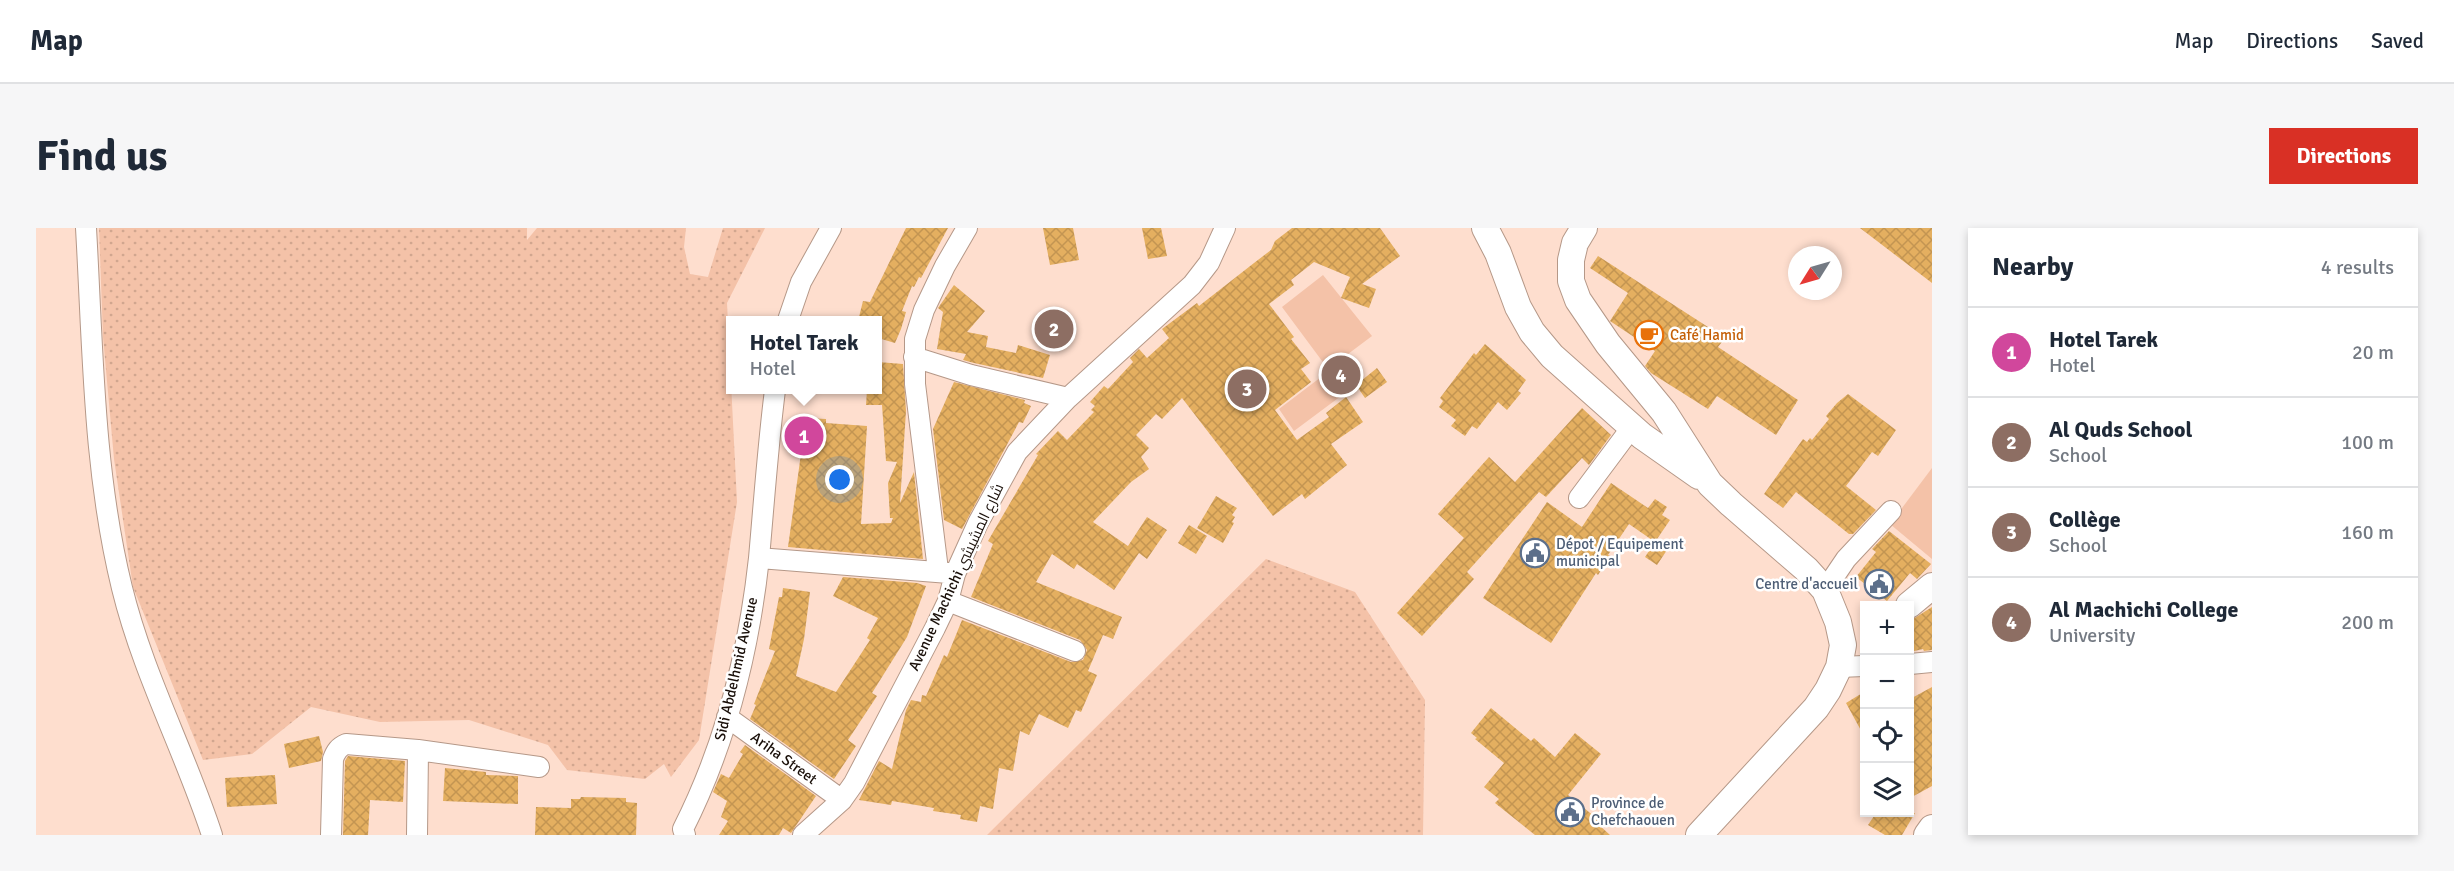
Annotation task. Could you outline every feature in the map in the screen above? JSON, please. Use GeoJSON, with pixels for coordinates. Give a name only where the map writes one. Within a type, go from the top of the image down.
{"type":"FeatureCollection","features":[{"type":"Feature","properties":{"kind":"street"},"geometry":{"type":"LineString","coordinates":[[86,228],[98,444],[112,544],[138,642],[212,835]]}},
{"type":"Feature","properties":{"kind":"street"},"geometry":{"type":"LineString","coordinates":[[790,316],[801,282],[831,228]]}},
{"type":"Feature","properties":{"kind":"street"},"geometry":{"type":"LineString","coordinates":[[759,558],[946,572],[915,384],[915,339],[924,310],[945,266],[967,228]]}},
{"type":"Feature","properties":{"kind":"street","name":"Avenue Machichi شارع المشيشي"},"geometry":{"type":"LineString","coordinates":[[803,835],[842,800],[854,783],[884,722],[906,687],[948,601],[946,572],[978,523],[1017,452],[1068,398],[1192,285],[1209,262],[1225,228]]}},
{"type":"Feature","properties":{"kind":"street"},"geometry":{"type":"LineString","coordinates":[[1485,228],[1498,254],[1518,307],[1532,333],[1552,356],[1639,433],[1710,484],[1806,569],[1825,590],[1849,649],[1860,661]]}},
{"type":"Feature","properties":{"kind":"street"},"geometry":{"type":"LineString","coordinates":[[1584,228],[1575,243],[1571,260],[1571,281],[1578,300],[1608,345],[1664,412],[1710,484]]}},
{"type":"Feature","properties":{"kind":"street"},"geometry":{"type":"LineString","coordinates":[[915,357],[971,375],[1068,398]]}},
{"type":"Feature","properties":{"kind":"street","name":"Sidi Abdelhmid Avenue"},"geometry":{"type":"LineString","coordinates":[[681,833],[709,773],[727,717],[746,638],[759,558],[775,394]]}},
{"type":"Feature","properties":{"kind":"street"},"geometry":{"type":"LineString","coordinates":[[1639,433],[1659,434],[1664,412]]}},
{"type":"Feature","properties":{"kind":"street"},"geometry":{"type":"LineString","coordinates":[[1579,498],[1639,433]]}},
{"type":"Feature","properties":{"kind":"street"},"geometry":{"type":"LineString","coordinates":[[1825,590],[1846,559],[1891,511]]}},
{"type":"Feature","properties":{"kind":"street"},"geometry":{"type":"LineString","coordinates":[[1914,602],[1932,586]]}},
{"type":"Feature","properties":{"kind":"street"},"geometry":{"type":"LineString","coordinates":[[948,601],[1075,651]]}},
{"type":"Feature","properties":{"kind":"street"},"geometry":{"type":"LineString","coordinates":[[1699,835],[1816,708],[1849,649]]}},
{"type":"Feature","properties":{"kind":"street"},"geometry":{"type":"LineString","coordinates":[[1914,664],[1932,662]]}},
{"type":"Feature","properties":{"kind":"street","name":"Ariha Street"},"geometry":{"type":"LineString","coordinates":[[727,717],[842,800]]}},
{"type":"Feature","properties":{"kind":"street"},"geometry":{"type":"LineString","coordinates":[[331,835],[333,759],[336,751],[346,744],[418,750],[539,767]]}},
{"type":"Feature","properties":{"kind":"street"},"geometry":{"type":"LineString","coordinates":[[417,835],[418,750]]}},
{"type":"Feature","properties":{"kind":"street"},"geometry":{"type":"LineString","coordinates":[[1927,835],[1932,828]]}},
{"type":"Feature","properties":{"kind":"shaded area"},"geometry":{"type":"Polygon","coordinates":[[[99,228],[527,228],[527,240],[537,228],[686,228],[684,247],[690,274],[708,277],[723,228],[765,228],[727,303],[726,394],[732,394],[737,502],[699,740],[671,777],[664,764],[645,779],[567,770],[548,745],[469,720],[380,722],[311,707],[252,754],[203,760],[133,587],[114,459],[103,337],[99,228]]]}},
{"type":"Feature","properties":{"kind":"shaded area"},"geometry":{"type":"Polygon","coordinates":[[[1323,275],[1372,336],[1328,369],[1282,307],[1323,275]]]}},
{"type":"Feature","properties":{"kind":"shaded area"},"geometry":{"type":"Polygon","coordinates":[[[1329,371],[1345,393],[1294,431],[1279,409],[1329,371]]]}},
{"type":"Feature","properties":{"kind":"shaded area"},"geometry":{"type":"Polygon","coordinates":[[[1932,468],[1932,559],[1890,524],[1932,468]]]}},
{"type":"Feature","properties":{"kind":"shaded area"},"geometry":{"type":"Polygon","coordinates":[[[1266,559],[1355,592],[1425,700],[1423,835],[987,835],[1266,559]]]}},
{"type":"Feature","properties":{"kind":"building"},"geometry":{"type":"Polygon","coordinates":[[[906,228],[948,228],[921,278],[919,277],[914,287],[912,286],[902,311],[906,312],[895,343],[882,339],[882,316],[859,316],[863,301],[870,302],[906,228]]]}},
{"type":"Feature","properties":{"kind":"building"},"geometry":{"type":"Polygon","coordinates":[[[1043,228],[1073,228],[1079,260],[1050,265],[1043,228]]]}},
{"type":"Feature","properties":{"kind":"building"},"geometry":{"type":"Polygon","coordinates":[[[1142,228],[1161,228],[1167,256],[1148,259],[1142,228]]]}},
{"type":"Feature","properties":{"kind":"building"},"geometry":{"type":"Polygon","coordinates":[[[1292,228],[1380,228],[1400,256],[1362,284],[1376,289],[1369,308],[1341,298],[1350,277],[1314,262],[1291,280],[1294,285],[1269,304],[1294,337],[1291,339],[1310,363],[1301,369],[1311,382],[1275,410],[1297,440],[1329,417],[1326,413],[1346,397],[1363,422],[1331,444],[1347,465],[1305,499],[1302,494],[1273,516],[1182,398],[1162,419],[1156,414],[1136,435],[1149,448],[1141,457],[1149,469],[1131,482],[1093,522],[1128,546],[1147,517],[1167,530],[1147,559],[1139,553],[1114,590],[1077,564],[1074,569],[1052,554],[1036,582],[1122,617],[1113,639],[1103,635],[1088,671],[1097,675],[1081,712],[1076,710],[1068,728],[1039,714],[1029,735],[1020,731],[1013,771],[999,768],[993,809],[980,806],[977,822],[960,819],[961,815],[933,811],[934,808],[892,801],[891,805],[859,800],[879,761],[892,769],[906,710],[911,700],[921,702],[922,695],[926,696],[944,655],[947,657],[962,620],[1071,662],[1083,660],[1087,650],[1080,640],[971,597],[993,544],[988,541],[1038,455],[1036,454],[1058,431],[1067,440],[1094,412],[1091,410],[1095,406],[1090,402],[1104,386],[1108,389],[1133,362],[1130,358],[1139,349],[1147,358],[1169,338],[1162,329],[1197,303],[1199,306],[1271,250],[1275,241],[1292,228]]]}},
{"type":"Feature","properties":{"kind":"building"},"geometry":{"type":"Polygon","coordinates":[[[1860,228],[1932,228],[1932,283],[1860,228]]]}},
{"type":"Feature","properties":{"kind":"building"},"geometry":{"type":"Polygon","coordinates":[[[1598,256],[1725,338],[1718,347],[1798,400],[1776,435],[1717,396],[1708,409],[1651,373],[1645,366],[1655,351],[1610,321],[1628,293],[1590,268],[1598,256]]]}},
{"type":"Feature","properties":{"kind":"building"},"geometry":{"type":"Polygon","coordinates":[[[954,285],[985,311],[967,332],[988,336],[986,347],[1016,353],[1018,345],[1050,355],[1043,378],[963,360],[966,354],[937,349],[943,312],[938,308],[954,285]]]}},
{"type":"Feature","properties":{"kind":"building"},"geometry":{"type":"Polygon","coordinates":[[[1485,344],[1526,380],[1518,391],[1521,393],[1507,410],[1498,402],[1477,429],[1472,426],[1465,436],[1451,426],[1456,420],[1439,407],[1443,401],[1440,398],[1474,353],[1476,355],[1485,344]]]}},
{"type":"Feature","properties":{"kind":"building"},"geometry":{"type":"Polygon","coordinates":[[[882,362],[903,364],[906,411],[900,503],[914,472],[923,559],[788,547],[806,418],[826,419],[826,423],[867,426],[861,524],[891,523],[893,518],[890,518],[888,483],[897,462],[886,461],[882,405],[866,405],[867,394],[882,394],[882,362]]]}},
{"type":"Feature","properties":{"kind":"building"},"geometry":{"type":"Polygon","coordinates":[[[1377,368],[1387,382],[1365,398],[1356,385],[1377,368]]]}},
{"type":"Feature","properties":{"kind":"building"},"geometry":{"type":"Polygon","coordinates":[[[954,382],[1025,400],[1024,403],[1031,406],[1023,423],[1019,422],[962,529],[944,520],[933,429],[954,382]]]}},
{"type":"Feature","properties":{"kind":"building"},"geometry":{"type":"Polygon","coordinates":[[[1848,394],[1896,430],[1878,456],[1872,452],[1846,486],[1876,510],[1853,534],[1849,534],[1796,492],[1783,508],[1764,494],[1803,439],[1807,442],[1810,438],[1812,440],[1829,419],[1826,416],[1848,394]]]}},
{"type":"Feature","properties":{"kind":"building"},"geometry":{"type":"Polygon","coordinates":[[[1582,408],[1611,435],[1589,465],[1582,458],[1546,497],[1539,492],[1467,572],[1474,579],[1422,636],[1397,613],[1464,538],[1438,514],[1489,457],[1515,482],[1582,408]]]}},
{"type":"Feature","properties":{"kind":"building"},"geometry":{"type":"Polygon","coordinates":[[[1611,483],[1648,508],[1655,499],[1667,507],[1662,515],[1670,520],[1655,542],[1629,524],[1608,555],[1610,556],[1598,575],[1596,573],[1551,643],[1483,598],[1547,502],[1582,527],[1611,483]]]}},
{"type":"Feature","properties":{"kind":"building"},"geometry":{"type":"Polygon","coordinates":[[[1216,496],[1237,508],[1232,515],[1235,517],[1232,522],[1234,523],[1223,543],[1197,528],[1216,496]]]}},
{"type":"Feature","properties":{"kind":"building"},"geometry":{"type":"Polygon","coordinates":[[[1189,525],[1207,536],[1196,554],[1178,543],[1189,525]]]}},
{"type":"Feature","properties":{"kind":"building"},"geometry":{"type":"Polygon","coordinates":[[[1889,531],[1931,564],[1917,579],[1910,573],[1887,601],[1856,577],[1876,552],[1872,549],[1889,531]]]}},
{"type":"Feature","properties":{"kind":"building"},"geometry":{"type":"Polygon","coordinates":[[[1655,542],[1667,550],[1657,565],[1645,557],[1655,542]]]}},
{"type":"Feature","properties":{"kind":"building"},"geometry":{"type":"Polygon","coordinates":[[[843,577],[917,583],[926,586],[907,637],[872,693],[877,696],[848,740],[856,746],[834,779],[750,719],[775,651],[769,649],[779,597],[782,597],[783,588],[810,592],[804,639],[796,676],[836,692],[870,640],[867,638],[878,618],[833,596],[843,577]]]}},
{"type":"Feature","properties":{"kind":"building"},"geometry":{"type":"Polygon","coordinates":[[[1932,607],[1932,650],[1914,651],[1914,618],[1932,607]]]}},
{"type":"Feature","properties":{"kind":"building"},"geometry":{"type":"Polygon","coordinates":[[[1932,687],[1932,786],[1914,796],[1914,709],[1914,697],[1932,687]]]}},
{"type":"Feature","properties":{"kind":"building"},"geometry":{"type":"Polygon","coordinates":[[[1860,694],[1860,729],[1846,703],[1860,694]]]}},
{"type":"Feature","properties":{"kind":"building"},"geometry":{"type":"Polygon","coordinates":[[[1491,708],[1531,741],[1534,738],[1555,757],[1575,733],[1601,754],[1568,795],[1600,821],[1598,824],[1610,835],[1535,835],[1495,803],[1499,799],[1484,787],[1504,763],[1471,733],[1491,708]]]}},
{"type":"Feature","properties":{"kind":"building"},"geometry":{"type":"Polygon","coordinates":[[[319,736],[323,752],[321,761],[289,768],[284,744],[319,736]]]}},
{"type":"Feature","properties":{"kind":"building"},"geometry":{"type":"Polygon","coordinates":[[[745,745],[816,796],[791,833],[783,828],[779,835],[719,835],[728,821],[721,817],[727,801],[713,792],[721,774],[729,778],[743,754],[740,752],[745,745]]]}},
{"type":"Feature","properties":{"kind":"building"},"geometry":{"type":"Polygon","coordinates":[[[348,756],[405,761],[403,802],[370,800],[368,835],[343,835],[345,761],[348,756]]]}},
{"type":"Feature","properties":{"kind":"building"},"geometry":{"type":"Polygon","coordinates":[[[445,768],[486,772],[486,775],[518,776],[518,804],[443,801],[445,768]]]}},
{"type":"Feature","properties":{"kind":"building"},"geometry":{"type":"Polygon","coordinates":[[[275,775],[277,804],[227,807],[225,778],[275,775]]]}},
{"type":"Feature","properties":{"kind":"building"},"geometry":{"type":"Polygon","coordinates":[[[581,797],[626,798],[626,802],[637,803],[636,835],[535,835],[536,807],[571,808],[571,799],[581,797]]]}},
{"type":"Feature","properties":{"kind":"building"},"geometry":{"type":"Polygon","coordinates":[[[1873,817],[1913,817],[1902,835],[1885,835],[1868,825],[1873,817]]]}},
{"type":"Feature","properties":{"kind":"place","name":"Al Quds School"},"geometry":{"type":"Point","coordinates":[1054,329]}},
{"type":"Feature","properties":{"kind":"place","name":"Café Hamid"},"geometry":{"type":"Point","coordinates":[1649,335]}},
{"type":"Feature","properties":{"kind":"place","name":"Al Machichi College"},"geometry":{"type":"Point","coordinates":[1341,375]}},
{"type":"Feature","properties":{"kind":"place","name":"Collège"},"geometry":{"type":"Point","coordinates":[1247,389]}},
{"type":"Feature","properties":{"kind":"place","name":"Hotel Tarek"},"geometry":{"type":"Point","coordinates":[804,436]}},
{"type":"Feature","properties":{"kind":"place","name":"Dépot / Equipement municipal"},"geometry":{"type":"Point","coordinates":[1535,553]}},
{"type":"Feature","properties":{"kind":"place","name":"Centre d'accueil"},"geometry":{"type":"Point","coordinates":[1879,584]}},
{"type":"Feature","properties":{"kind":"place","name":"Province de Chefchaouen"},"geometry":{"type":"Point","coordinates":[1570,812]}}]}
